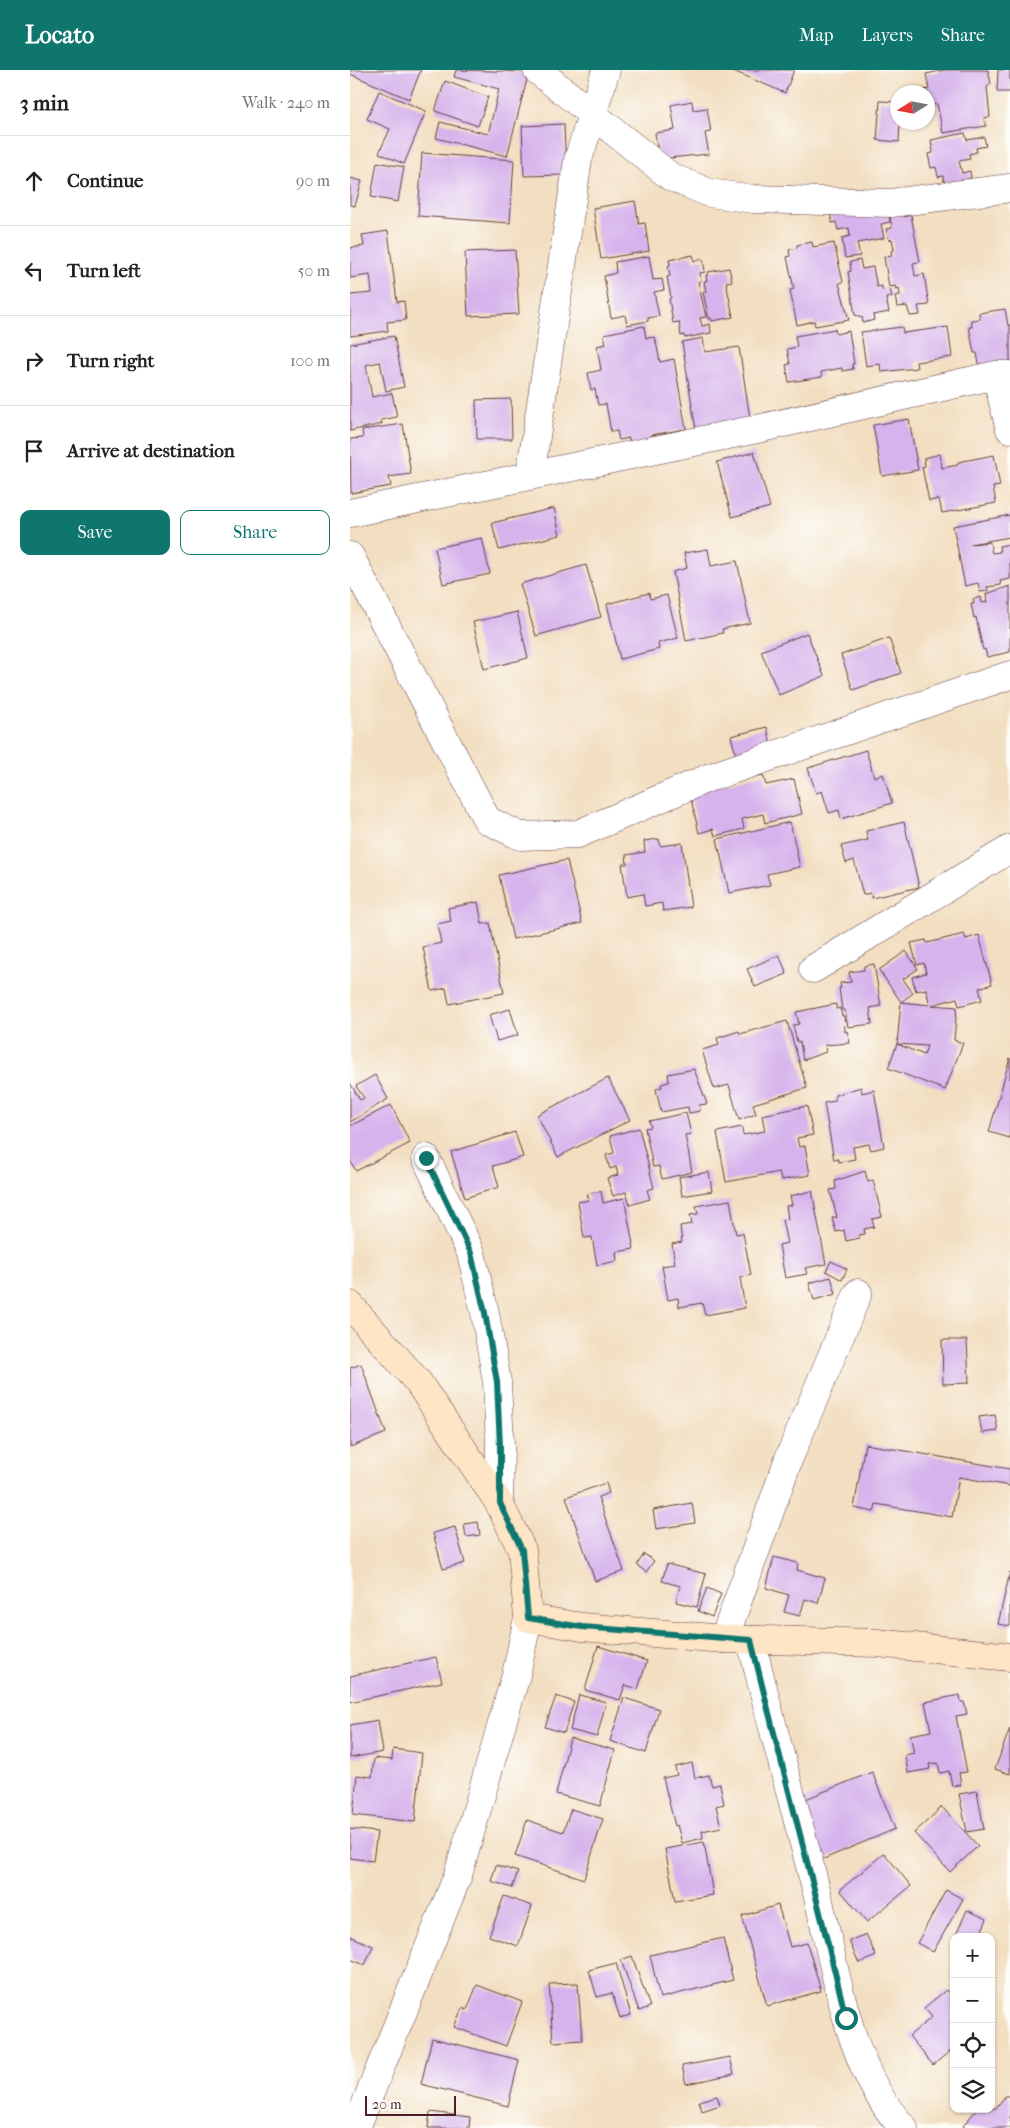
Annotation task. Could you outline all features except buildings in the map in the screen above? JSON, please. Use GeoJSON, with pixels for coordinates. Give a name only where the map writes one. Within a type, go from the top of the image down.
{"type":"FeatureCollection","features":[{"type":"Feature","properties":{"kind":"street"},"geometry":{"type":"LineString","coordinates":[[537,70],[592,116],[671,177],[709,193],[754,199],[891,203],[1010,188]]}},
{"type":"Feature","properties":{"kind":"street"},"geometry":{"type":"LineString","coordinates":[[530,476],[578,160],[606,70]]}},
{"type":"Feature","properties":{"kind":"street"},"geometry":{"type":"LineString","coordinates":[[350,513],[1003,375],[1010,428]]}},
{"type":"Feature","properties":{"kind":"street"},"geometry":{"type":"LineString","coordinates":[[350,556],[488,820],[520,836],[578,834],[708,778],[1010,675]]}},
{"type":"Feature","properties":{"kind":"street"},"geometry":{"type":"LineString","coordinates":[[813,969],[1010,849]]}},
{"type":"Feature","properties":{"kind":"street"},"geometry":{"type":"LineString","coordinates":[[426,1158],[471,1253],[485,1313],[497,1382],[500,1503]]}},
{"type":"Feature","properties":{"kind":"street"},"geometry":{"type":"LineString","coordinates":[[724,1639],[789,1458],[858,1292]]}},
{"type":"Feature","properties":{"kind":"street"},"geometry":{"type":"LineString","coordinates":[[350,1305],[418,1382],[500,1503],[522,1550],[528,1618],[516,1674],[458,1875],[356,2128]]}},
{"type":"Feature","properties":{"kind":"street"},"geometry":{"type":"LineString","coordinates":[[528,1618],[582,1627],[724,1639],[877,1643],[1010,1658]]}},
{"type":"Feature","properties":{"kind":"street"},"geometry":{"type":"LineString","coordinates":[[751,1640],[777,1750],[817,1893],[846,2018],[872,2082],[894,2118],[904,2128]]}},
{"type":"Feature","properties":{"kind":"route"},"geometry":{"type":"LineString","coordinates":[[426,1158],[471,1253],[485,1313],[497,1382],[500,1503],[522,1550],[528,1618],[582,1627],[751,1640],[777,1750],[817,1893],[846,2018]]}}]}
